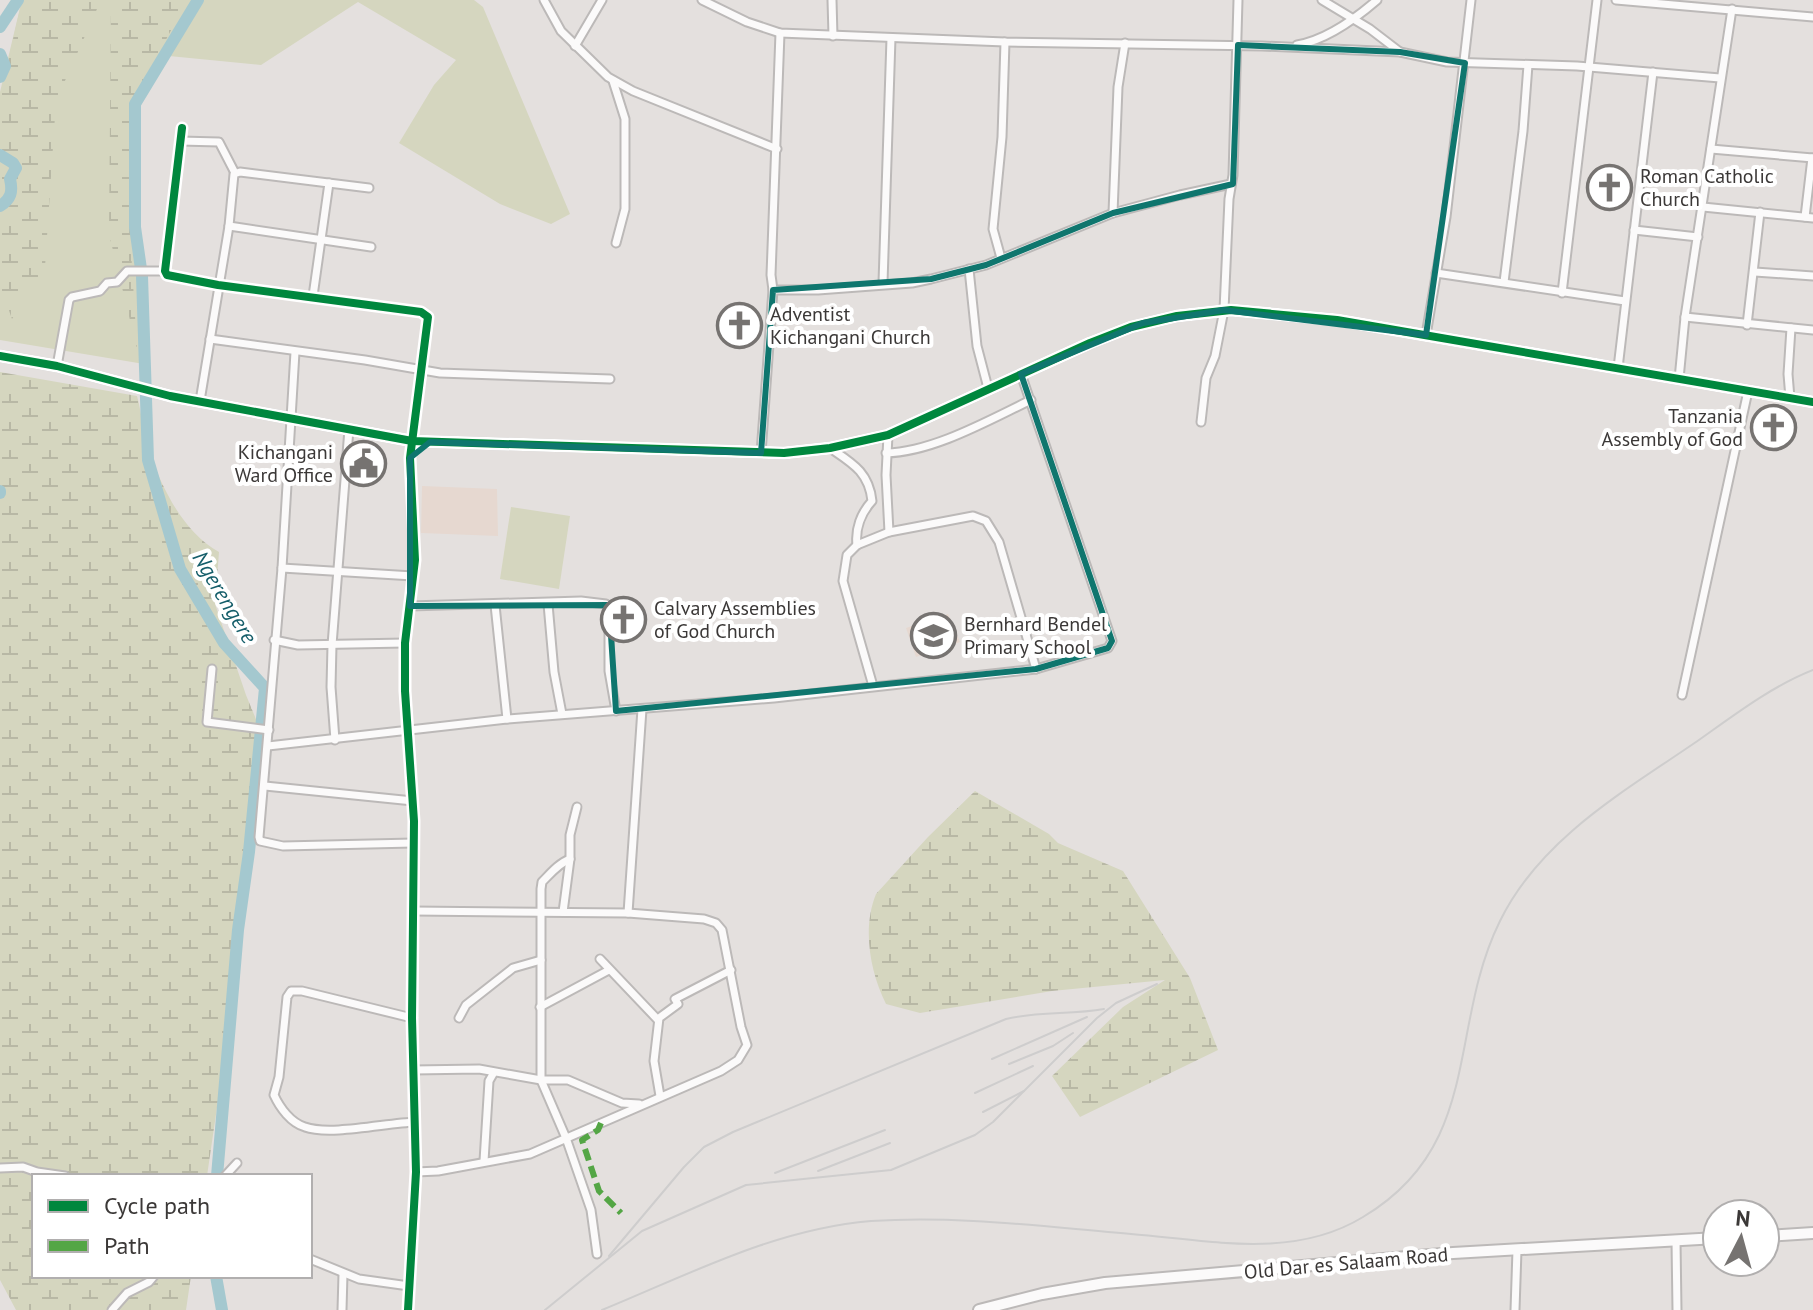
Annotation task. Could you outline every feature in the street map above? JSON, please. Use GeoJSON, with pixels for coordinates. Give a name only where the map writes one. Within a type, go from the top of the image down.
{"type":"FeatureCollection","features":[{"type":"Feature","properties":{"kind":"main road"},"geometry":{"type":"LineString","coordinates":[[1781,1235],[1813,1233]]}},
{"type":"Feature","properties":{"kind":"main road","name":"Old Dar es Salaam Road"},"geometry":{"type":"LineString","coordinates":[[979,1310],[1042,1294],[1105,1283],[1453,1253],[1701,1239]]}},
{"type":"Feature","properties":{"kind":"street"},"geometry":{"type":"LineString","coordinates":[[544,0],[561,31],[613,81],[777,149]]}},
{"type":"Feature","properties":{"kind":"street"},"geometry":{"type":"LineString","coordinates":[[575,46],[602,0]]}},
{"type":"Feature","properties":{"kind":"street"},"geometry":{"type":"LineString","coordinates":[[702,0],[747,22],[780,33],[1400,52],[1429,60],[1465,63],[1720,78]]}},
{"type":"Feature","properties":{"kind":"street"},"geometry":{"type":"LineString","coordinates":[[832,0],[833,36]]}},
{"type":"Feature","properties":{"kind":"street"},"geometry":{"type":"LineString","coordinates":[[1201,422],[1206,378],[1215,356],[1224,310],[1238,0]]}},
{"type":"Feature","properties":{"kind":"street"},"geometry":{"type":"LineString","coordinates":[[1322,0],[1382,37],[1400,52]]}},
{"type":"Feature","properties":{"kind":"street"},"geometry":{"type":"LineString","coordinates":[[1283,47],[1309,43],[1352,19],[1377,0]]}},
{"type":"Feature","properties":{"kind":"street"},"geometry":{"type":"LineString","coordinates":[[1426,335],[1446,217],[1471,0]]}},
{"type":"Feature","properties":{"kind":"street"},"geometry":{"type":"LineString","coordinates":[[1562,293],[1597,0]]}},
{"type":"Feature","properties":{"kind":"street"},"geometry":{"type":"LineString","coordinates":[[1616,0],[1720,4],[1732,9],[1813,17]]}},
{"type":"Feature","properties":{"kind":"street"},"geometry":{"type":"LineString","coordinates":[[1770,13],[1771,0]]}},
{"type":"Feature","properties":{"kind":"street"},"geometry":{"type":"LineString","coordinates":[[1679,379],[1685,317],[1732,9]]}},
{"type":"Feature","properties":{"kind":"street"},"geometry":{"type":"LineString","coordinates":[[761,453],[773,290],[771,275],[780,33]]}},
{"type":"Feature","properties":{"kind":"street"},"geometry":{"type":"LineString","coordinates":[[883,283],[891,38]]}},
{"type":"Feature","properties":{"kind":"street"},"geometry":{"type":"LineString","coordinates":[[1001,258],[993,229],[1002,137],[1005,42]]}},
{"type":"Feature","properties":{"kind":"street"},"geometry":{"type":"LineString","coordinates":[[1113,213],[1118,87],[1125,43]]}},
{"type":"Feature","properties":{"kind":"street"},"geometry":{"type":"LineString","coordinates":[[1504,282],[1528,65]]}},
{"type":"Feature","properties":{"kind":"street"},"geometry":{"type":"LineString","coordinates":[[1618,368],[1653,72]]}},
{"type":"Feature","properties":{"kind":"street"},"geometry":{"type":"LineString","coordinates":[[613,81],[625,119],[625,209],[616,243]]}},
{"type":"Feature","properties":{"kind":"street"},"geometry":{"type":"LineString","coordinates":[[165,271],[182,128]]}},
{"type":"Feature","properties":{"kind":"street"},"geometry":{"type":"LineString","coordinates":[[180,141],[219,142],[235,173],[200,401]]}},
{"type":"Feature","properties":{"kind":"street"},"geometry":{"type":"LineString","coordinates":[[1703,207],[1809,217],[1812,158],[1711,149]]}},
{"type":"Feature","properties":{"kind":"street"},"geometry":{"type":"LineString","coordinates":[[235,173],[369,188]]}},
{"type":"Feature","properties":{"kind":"street"},"geometry":{"type":"LineString","coordinates":[[313,296],[329,183]]}},
{"type":"Feature","properties":{"kind":"street"},"geometry":{"type":"LineString","coordinates":[[773,290],[912,283],[1001,258],[1113,213],[1231,184]]}},
{"type":"Feature","properties":{"kind":"street"},"geometry":{"type":"LineString","coordinates":[[1747,325],[1760,212]]}},
{"type":"Feature","properties":{"kind":"street"},"geometry":{"type":"LineString","coordinates":[[229,226],[371,247]]}},
{"type":"Feature","properties":{"kind":"street"},"geometry":{"type":"LineString","coordinates":[[1634,230],[1698,237]]}},
{"type":"Feature","properties":{"kind":"street"},"geometry":{"type":"LineString","coordinates":[[969,269],[977,346],[988,388]]}},
{"type":"Feature","properties":{"kind":"street"},"geometry":{"type":"LineString","coordinates":[[57,366],[69,300],[100,291],[107,283],[118,281],[127,271],[165,271],[168,275],[218,285],[425,313],[429,319],[410,458],[413,576],[405,643],[413,801],[412,1018],[416,1172],[408,1310]]}},
{"type":"Feature","properties":{"kind":"street"},"geometry":{"type":"LineString","coordinates":[[1755,272],[1813,276]]}},
{"type":"Feature","properties":{"kind":"street"},"geometry":{"type":"LineString","coordinates":[[1436,273],[1625,301]]}},
{"type":"Feature","properties":{"kind":"street"},"geometry":{"type":"LineString","coordinates":[[0,356],[57,366],[170,396],[412,441],[761,453],[830,448],[888,435],[1131,327],[1169,317],[1224,310],[1290,314],[1426,335],[1813,402]]}},
{"type":"Feature","properties":{"kind":"street"},"geometry":{"type":"LineString","coordinates":[[1685,317],[1813,330]]}},
{"type":"Feature","properties":{"kind":"street"},"geometry":{"type":"LineString","coordinates":[[1790,398],[1791,328]]}},
{"type":"Feature","properties":{"kind":"street"},"geometry":{"type":"LineString","coordinates":[[210,339],[420,370],[518,378],[610,379]]}},
{"type":"Feature","properties":{"kind":"street"},"geometry":{"type":"LineString","coordinates":[[295,352],[282,568],[259,837],[265,843],[283,846],[413,843]]}},
{"type":"Feature","properties":{"kind":"street"},"geometry":{"type":"LineString","coordinates":[[268,746],[507,719],[642,709],[1036,669],[1108,648],[1112,641],[1021,374]]}},
{"type":"Feature","properties":{"kind":"street"},"geometry":{"type":"LineString","coordinates":[[1682,695],[1748,391]]}},
{"type":"Feature","properties":{"kind":"street"},"geometry":{"type":"LineString","coordinates":[[886,453],[898,453],[939,441],[1031,400]]}},
{"type":"Feature","properties":{"kind":"street"},"geometry":{"type":"LineString","coordinates":[[335,740],[332,645],[349,429]]}},
{"type":"Feature","properties":{"kind":"street"},"geometry":{"type":"LineString","coordinates":[[888,435],[886,481],[889,532]]}},
{"type":"Feature","properties":{"kind":"street"},"geometry":{"type":"LineString","coordinates":[[399,439],[410,458]]}},
{"type":"Feature","properties":{"kind":"street"},"geometry":{"type":"LineString","coordinates":[[410,458],[422,445],[430,442]]}},
{"type":"Feature","properties":{"kind":"street"},"geometry":{"type":"LineString","coordinates":[[830,448],[860,469],[871,496],[872,501],[856,528],[857,545]]}},
{"type":"Feature","properties":{"kind":"street"},"geometry":{"type":"LineString","coordinates":[[871,496],[886,481]]}},
{"type":"Feature","properties":{"kind":"street"},"geometry":{"type":"LineString","coordinates":[[873,686],[842,574],[847,555],[857,545],[889,532],[973,516],[986,521],[999,542],[1036,669]]}},
{"type":"Feature","properties":{"kind":"street"},"geometry":{"type":"LineString","coordinates":[[282,568],[413,576]]}},
{"type":"Feature","properties":{"kind":"street"},"geometry":{"type":"LineString","coordinates":[[410,606],[581,601],[608,605],[609,671],[616,711]]}},
{"type":"Feature","properties":{"kind":"street"},"geometry":{"type":"LineString","coordinates":[[548,604],[554,672],[562,714]]}},
{"type":"Feature","properties":{"kind":"street"},"geometry":{"type":"LineString","coordinates":[[495,605],[507,719]]}},
{"type":"Feature","properties":{"kind":"street"},"geometry":{"type":"LineString","coordinates":[[274,640],[298,645],[405,643]]}},
{"type":"Feature","properties":{"kind":"street"},"geometry":{"type":"LineString","coordinates":[[212,669],[207,722],[269,730]]}},
{"type":"Feature","properties":{"kind":"street"},"geometry":{"type":"LineString","coordinates":[[628,913],[642,709]]}},
{"type":"Feature","properties":{"kind":"street"},"geometry":{"type":"LineString","coordinates":[[265,786],[413,801]]}},
{"type":"Feature","properties":{"kind":"street"},"geometry":{"type":"LineString","coordinates":[[563,912],[570,835],[577,807]]}},
{"type":"Feature","properties":{"kind":"street"},"geometry":{"type":"LineString","coordinates":[[570,859],[560,864],[554,874],[542,882],[541,1080],[566,1138],[591,1210],[597,1254]]}},
{"type":"Feature","properties":{"kind":"street"},"geometry":{"type":"LineString","coordinates":[[413,911],[628,913],[704,919],[716,923],[722,930],[746,1048],[728,1068],[530,1154],[438,1171],[416,1172]]}},
{"type":"Feature","properties":{"kind":"street"},"geometry":{"type":"LineString","coordinates":[[600,959],[658,1020]]}},
{"type":"Feature","properties":{"kind":"street"},"geometry":{"type":"LineString","coordinates":[[459,1018],[466,1005],[513,968],[541,960]]}},
{"type":"Feature","properties":{"kind":"street"},"geometry":{"type":"LineString","coordinates":[[540,1007],[609,970]]}},
{"type":"Feature","properties":{"kind":"street"},"geometry":{"type":"LineString","coordinates":[[660,1096],[654,1061],[658,1020],[678,1004],[675,999],[731,970]]}},
{"type":"Feature","properties":{"kind":"street"},"geometry":{"type":"LineString","coordinates":[[412,1018],[291,991],[287,997],[279,1077],[274,1095],[290,1118],[308,1129],[415,1122]]}},
{"type":"Feature","properties":{"kind":"street"},"geometry":{"type":"LineString","coordinates":[[413,1070],[476,1069],[541,1080],[570,1080],[622,1103],[641,1104]]}},
{"type":"Feature","properties":{"kind":"street"},"geometry":{"type":"LineString","coordinates":[[484,1161],[489,1081],[493,1074]]}},
{"type":"Feature","properties":{"kind":"street"},"geometry":{"type":"LineString","coordinates":[[227,1174],[237,1163]]}},
{"type":"Feature","properties":{"kind":"street"},"geometry":{"type":"LineString","coordinates":[[0,1168],[23,1167],[51,1174]]}},
{"type":"Feature","properties":{"kind":"street"},"geometry":{"type":"LineString","coordinates":[[1676,1241],[1677,1310]]}},
{"type":"Feature","properties":{"kind":"street"},"geometry":{"type":"LineString","coordinates":[[1515,1310],[1517,1250]]}},
{"type":"Feature","properties":{"kind":"street"},"geometry":{"type":"LineString","coordinates":[[312,1260],[343,1274],[409,1286]]}},
{"type":"Feature","properties":{"kind":"street"},"geometry":{"type":"LineString","coordinates":[[342,1310],[343,1274]]}},
{"type":"Feature","properties":{"kind":"street"},"geometry":{"type":"LineString","coordinates":[[112,1310],[127,1293],[152,1278]]}},
{"type":"Feature","properties":{"kind":"highlighted area"},"geometry":{"type":"Polygon","coordinates":[[[1238,45],[1400,52],[1465,63],[1426,335],[1224,310],[1143,323],[1021,374],[1112,641],[1108,648],[1036,669],[616,711],[609,605],[410,606],[410,458],[430,442],[761,453],[773,290],[931,279],[986,265],[1113,213],[1233,184],[1238,45]]]}},
{"type":"Feature","properties":{"kind":"shaded area"},"geometry":{"type":"Polygon","coordinates":[[[422,486],[497,489],[498,536],[421,533],[422,486]]]}},
{"type":"Feature","properties":{"kind":"shaded area","name":"Bernhard Bendel Primary School"},"geometry":{"type":"Polygon","coordinates":[[[948,614],[960,642],[916,657],[906,628],[948,614]]]}},
{"type":"Feature","properties":{"kind":"green space"},"geometry":{"type":"Polygon","coordinates":[[[22,0],[101,0],[56,101],[45,267],[12,319],[0,285],[0,96],[22,0]]]}},
{"type":"Feature","properties":{"kind":"green space"},"geometry":{"type":"Polygon","coordinates":[[[25,0],[474,0],[483,7],[570,214],[551,224],[500,204],[399,143],[434,85],[456,60],[358,2],[261,65],[169,56],[135,104],[138,304],[144,364],[0,340],[0,92],[20,8],[25,0]]]}},
{"type":"Feature","properties":{"kind":"green space"},"geometry":{"type":"Polygon","coordinates":[[[111,0],[187,0],[133,102],[129,217],[137,349],[109,234],[111,0]]]}},
{"type":"Feature","properties":{"kind":"green space"},"geometry":{"type":"Polygon","coordinates":[[[0,372],[137,396],[149,451],[167,494],[184,521],[219,552],[215,604],[269,751],[207,1174],[32,1174],[32,1278],[191,1278],[186,1310],[16,1310],[0,1280],[0,372]]]}},
{"type":"Feature","properties":{"kind":"green space"},"geometry":{"type":"Polygon","coordinates":[[[511,507],[570,516],[559,589],[500,579],[511,507]]]}},
{"type":"Feature","properties":{"kind":"green space"},"geometry":{"type":"Polygon","coordinates":[[[975,791],[1049,834],[1058,843],[1123,871],[1190,978],[1218,1050],[1080,1117],[1052,1076],[1123,1007],[1165,980],[1052,991],[920,1013],[886,1004],[870,950],[869,921],[876,894],[975,791]]]}},
{"type":"Feature","properties":{"kind":"waterway"},"geometry":{"type":"LineString","coordinates":[[0,27],[18,0]]}},
{"type":"Feature","properties":{"kind":"waterway","name":"Ngerengere"},"geometry":{"type":"LineString","coordinates":[[198,0],[135,104],[135,227],[142,276],[148,460],[180,569],[224,643],[265,688],[238,930],[217,1174]]}},
{"type":"Feature","properties":{"kind":"waterway"},"geometry":{"type":"LineString","coordinates":[[0,54],[5,66],[0,77]]}},
{"type":"Feature","properties":{"kind":"waterway"},"geometry":{"type":"LineString","coordinates":[[0,155],[16,168],[10,179],[10,195],[0,206]]}},
{"type":"Feature","properties":{"kind":"waterway","name":"Ngerengere"},"geometry":{"type":"LineString","coordinates":[[216,1278],[222,1310]]}},
{"type":"Feature","properties":{"kind":"railway"},"geometry":{"type":"LineString","coordinates":[[602,1310],[767,1243],[801,1233],[871,1221],[1034,1225],[1250,1244],[1308,1239],[1363,1217],[1401,1188],[1428,1155],[1446,1120],[1484,961],[1500,921],[1537,865],[1612,799],[1752,703],[1813,670]]}},
{"type":"Feature","properties":{"kind":"railway"},"geometry":{"type":"LineString","coordinates":[[983,1112],[1024,1091],[1116,1003],[1157,984]]}},
{"type":"Feature","properties":{"kind":"railway"},"geometry":{"type":"LineString","coordinates":[[609,1256],[684,1167],[704,1147],[733,1132],[1006,1019],[1104,1009]]}},
{"type":"Feature","properties":{"kind":"railway"},"geometry":{"type":"LineString","coordinates":[[992,1059],[1087,1017]]}},
{"type":"Feature","properties":{"kind":"railway"},"geometry":{"type":"LineString","coordinates":[[1009,1064],[1053,1046],[1073,1033]]}},
{"type":"Feature","properties":{"kind":"railway"},"geometry":{"type":"LineString","coordinates":[[975,1093],[1033,1066]]}},
{"type":"Feature","properties":{"kind":"railway"},"geometry":{"type":"LineString","coordinates":[[545,1310],[642,1231],[746,1185],[891,1170],[975,1135],[1024,1091]]}},
{"type":"Feature","properties":{"kind":"railway"},"geometry":{"type":"LineString","coordinates":[[775,1173],[885,1130]]}},
{"type":"Feature","properties":{"kind":"railway"},"geometry":{"type":"LineString","coordinates":[[818,1171],[890,1143]]}},
{"type":"Feature","properties":{"kind":"marked path"},"geometry":{"type":"LineString","coordinates":[[601,1123],[598,1130],[582,1140],[599,1191],[621,1213]]}},
{"type":"Feature","properties":{"kind":"cycle path"},"geometry":{"type":"LineString","coordinates":[[182,128],[167,275],[218,285],[421,312],[428,317],[410,458],[415,560],[405,643],[405,691],[414,821],[412,1018],[416,1172],[408,1310]]}},
{"type":"Feature","properties":{"kind":"cycle path"},"geometry":{"type":"LineString","coordinates":[[0,356],[57,366],[170,396],[412,441],[784,453],[830,448],[888,435],[1131,327],[1177,316],[1231,310],[1337,320],[1813,402]]}},
{"type":"Feature","properties":{"kind":"place","name":"Roman Catholic Church"},"geometry":{"type":"Point","coordinates":[1609,187]}},
{"type":"Feature","properties":{"kind":"place","name":"Adventist Kichangani Church"},"geometry":{"type":"Point","coordinates":[739,325]}},
{"type":"Feature","properties":{"kind":"place","name":"Tanzania Assembly of God"},"geometry":{"type":"Point","coordinates":[1774,427]}},
{"type":"Feature","properties":{"kind":"place","name":"Kichangani Ward Office"},"geometry":{"type":"Point","coordinates":[364,463]}},
{"type":"Feature","properties":{"kind":"place","name":"Calvary Assemblies of God Church"},"geometry":{"type":"Point","coordinates":[623,620]}},
{"type":"Feature","properties":{"kind":"place","name":"Bernhard Bendel Primary School"},"geometry":{"type":"Point","coordinates":[933,635]}}]}
